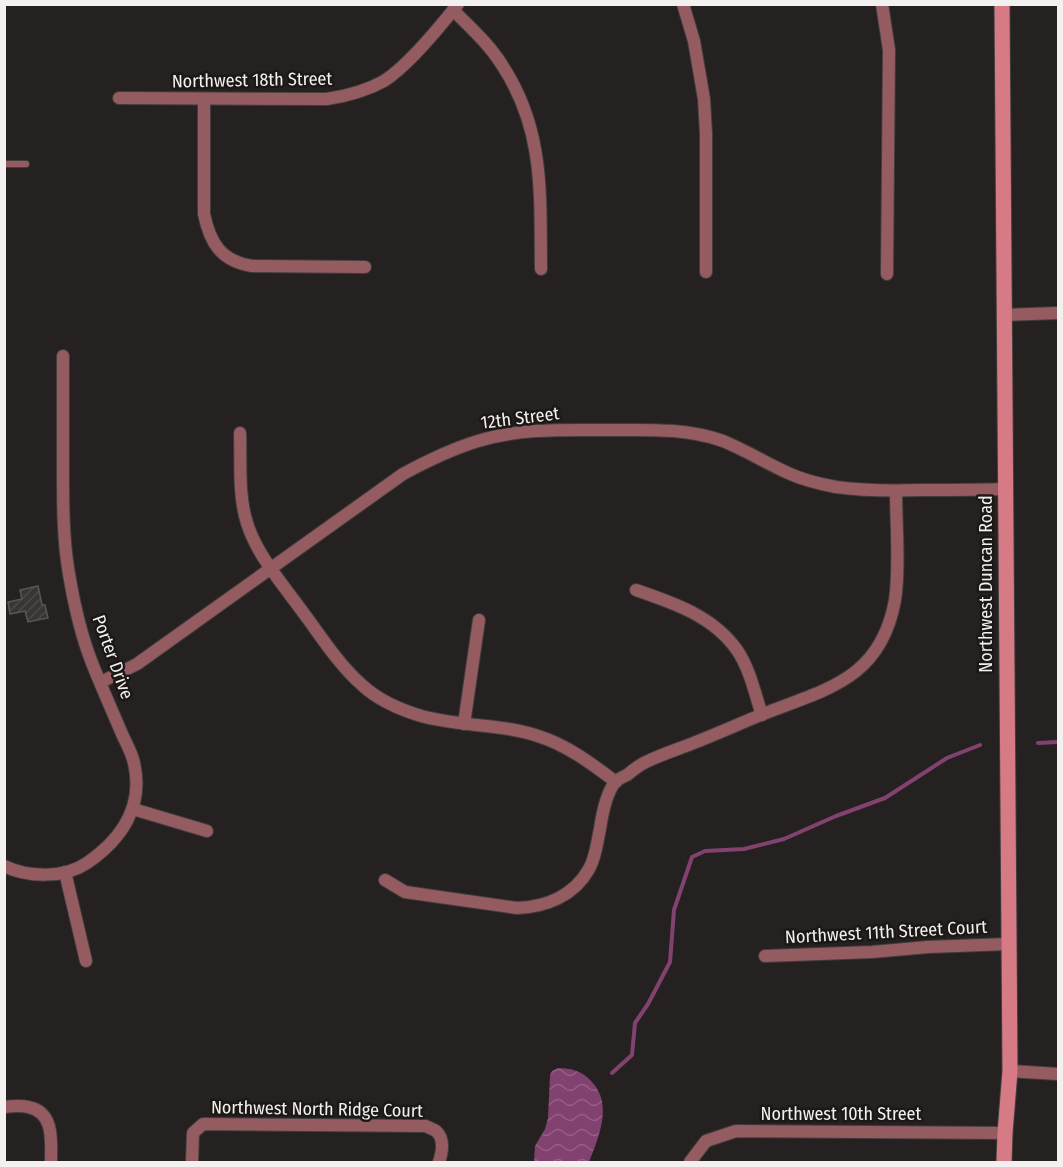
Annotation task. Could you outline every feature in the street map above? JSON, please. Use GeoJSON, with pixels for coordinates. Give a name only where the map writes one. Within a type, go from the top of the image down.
{"type":"FeatureCollection","features":[{"type":"Feature","properties":{"kind":"street"},"geometry":{"type":"LineString","coordinates":[[683,4],[694,41],[704,99],[706,272]]}},
{"type":"Feature","properties":{"kind":"street"},"geometry":{"type":"LineString","coordinates":[[882,4],[889,50],[888,274]]}},
{"type":"Feature","properties":{"kind":"street","name":"Northwest Duncan Road"},"geometry":{"type":"LineString","coordinates":[[1002,4],[1010,1071],[1004,1162]]}},
{"type":"Feature","properties":{"kind":"street"},"geometry":{"type":"LineString","coordinates":[[456,7],[502,65],[528,117],[539,177],[541,270]]}},
{"type":"Feature","properties":{"kind":"street","name":"Northwest 18th Street"},"geometry":{"type":"LineString","coordinates":[[119,98],[327,99],[345,96],[384,80],[401,67],[456,7]]}},
{"type":"Feature","properties":{"kind":"street"},"geometry":{"type":"LineString","coordinates":[[204,99],[204,214],[207,232],[215,246],[240,264],[252,266],[365,267]]}},
{"type":"Feature","properties":{"kind":"street"},"geometry":{"type":"LineString","coordinates":[[1005,315],[1059,313]]}},
{"type":"Feature","properties":{"kind":"street","name":"Porter Drive"},"geometry":{"type":"LineString","coordinates":[[4,866],[24,873],[37,874],[65,872],[84,866],[103,852],[125,826],[133,808],[136,784],[134,760],[92,662],[69,575],[63,525],[63,356]]}},
{"type":"Feature","properties":{"kind":"street","name":"12th Street"},"geometry":{"type":"LineString","coordinates":[[100,682],[137,664],[404,474],[423,463],[479,441],[531,431],[670,430],[722,441],[791,474],[817,483],[861,490],[1005,489]]}},
{"type":"Feature","properties":{"kind":"street"},"geometry":{"type":"LineString","coordinates":[[240,433],[244,510],[252,536],[270,568],[334,654],[362,686],[401,709],[437,720],[507,729],[539,736],[568,749],[616,782]]}},
{"type":"Feature","properties":{"kind":"street"},"geometry":{"type":"LineString","coordinates":[[385,880],[405,892],[517,908],[534,908],[565,895],[589,869],[596,851],[607,799],[616,782],[644,763],[818,694],[857,672],[869,659],[881,642],[894,602],[897,583],[896,491]]}},
{"type":"Feature","properties":{"kind":"street"},"geometry":{"type":"LineString","coordinates":[[636,590],[688,610],[709,621],[724,634],[738,652],[762,715]]}},
{"type":"Feature","properties":{"kind":"street"},"geometry":{"type":"LineString","coordinates":[[464,724],[478,620]]}},
{"type":"Feature","properties":{"kind":"street"},"geometry":{"type":"LineString","coordinates":[[133,808],[207,831]]}},
{"type":"Feature","properties":{"kind":"street"},"geometry":{"type":"LineString","coordinates":[[65,872],[86,961]]}},
{"type":"Feature","properties":{"kind":"street","name":"Northwest 11th Street Court"},"geometry":{"type":"LineString","coordinates":[[765,956],[1008,944]]}},
{"type":"Feature","properties":{"kind":"street"},"geometry":{"type":"LineString","coordinates":[[1010,1071],[1059,1074]]}},
{"type":"Feature","properties":{"kind":"street"},"geometry":{"type":"LineString","coordinates":[[4,1107],[28,1106],[39,1111],[48,1120],[51,1136],[51,1162]]}},
{"type":"Feature","properties":{"kind":"street","name":"Northwest North Ridge Court"},"geometry":{"type":"LineString","coordinates":[[192,1162],[193,1126],[203,1124],[441,1128],[442,1155],[439,1162]]}},
{"type":"Feature","properties":{"kind":"street","name":"Northwest 10th Street"},"geometry":{"type":"LineString","coordinates":[[690,1162],[706,1141],[736,1131],[1005,1133]]}},
{"type":"Feature","properties":{"kind":"lane"},"geometry":{"type":"LineString","coordinates":[[4,164],[26,164]]}},
{"type":"Feature","properties":{"kind":"water"},"geometry":{"type":"Polygon","coordinates":[[[558,1068],[585,1075],[592,1082],[602,1100],[600,1132],[589,1162],[534,1162],[535,1146],[545,1129],[548,1118],[550,1075],[558,1068]]]}},
{"type":"Feature","properties":{"kind":"building"},"geometry":{"type":"Polygon","coordinates":[[[38,586],[42,605],[45,605],[48,618],[28,622],[25,611],[10,614],[8,602],[22,599],[20,590],[38,586]]]}},
{"type":"Feature","properties":{"kind":"waterway"},"geometry":{"type":"LineString","coordinates":[[1038,743],[1058,742]]}},
{"type":"Feature","properties":{"kind":"waterway"},"geometry":{"type":"LineString","coordinates":[[612,1073],[632,1055],[635,1023],[648,1004],[670,962],[674,910],[692,857],[705,851],[744,849],[784,839],[885,798],[947,758],[980,745]]}}]}
